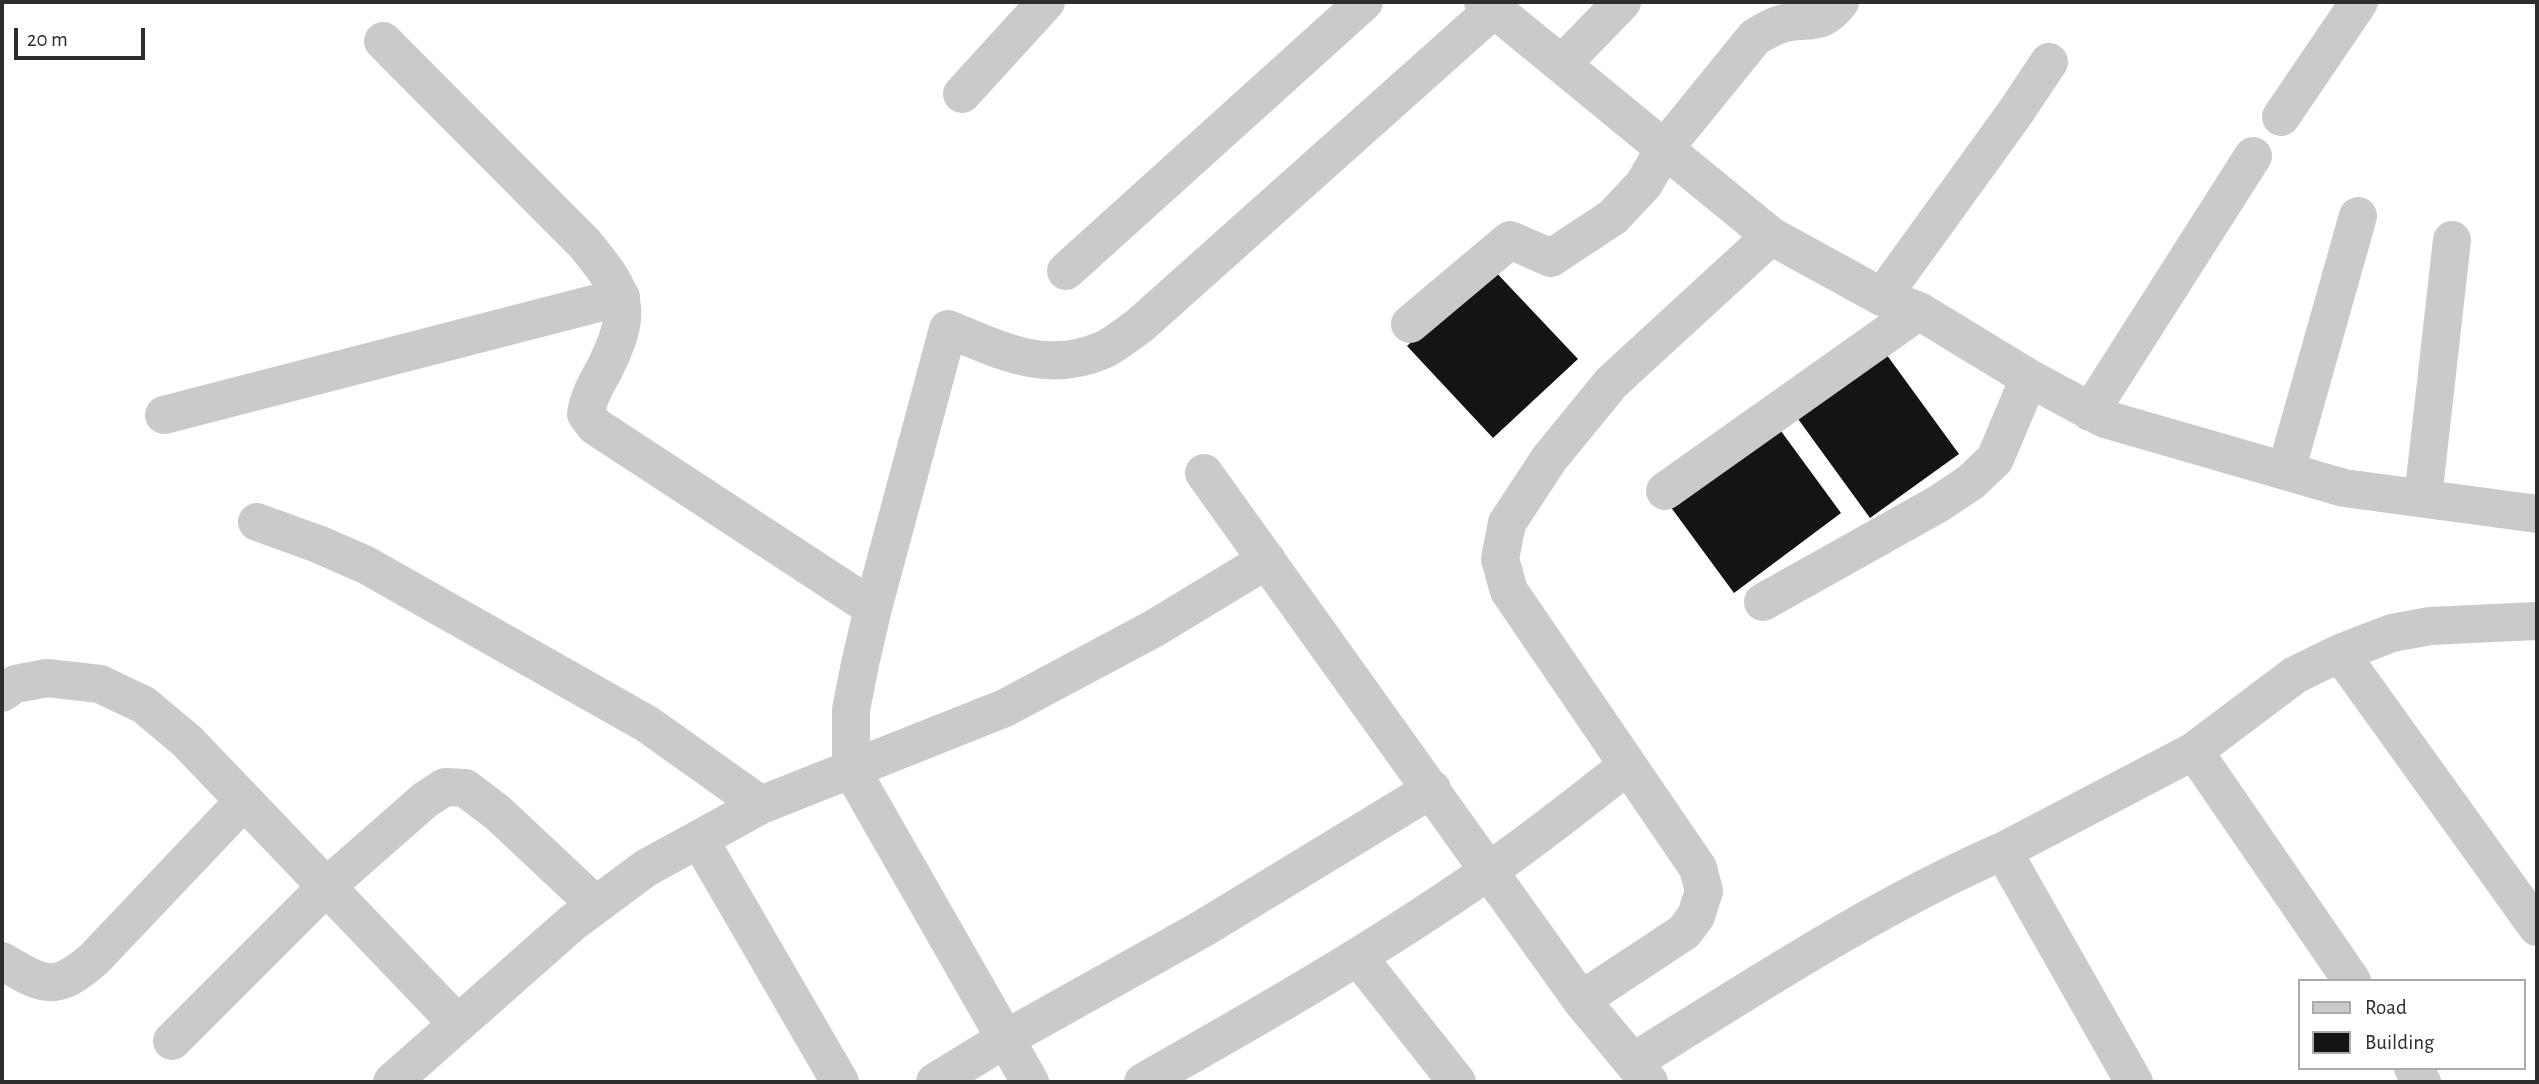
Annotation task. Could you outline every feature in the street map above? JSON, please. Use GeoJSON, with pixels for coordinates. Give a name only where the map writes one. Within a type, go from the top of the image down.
{"type":"FeatureCollection","features":[{"type":"Feature","properties":{"kind":"street"},"geometry":{"type":"LineString","coordinates":[[962,94],[1046,2]]}},
{"type":"Feature","properties":{"kind":"street"},"geometry":{"type":"LineString","coordinates":[[1066,271],[1364,2]]}},
{"type":"Feature","properties":{"kind":"street"},"geometry":{"type":"LineString","coordinates":[[1562,64],[1622,2]]}},
{"type":"Feature","properties":{"kind":"street"},"geometry":{"type":"LineString","coordinates":[[1410,324],[1510,240],[1551,258],[1613,217],[1644,184],[1664,149],[1755,37],[1782,24],[1814,22],[1840,2]]}},
{"type":"Feature","properties":{"kind":"street"},"geometry":{"type":"LineString","coordinates":[[2281,117],[2359,2]]}},
{"type":"Feature","properties":{"kind":"street"},"geometry":{"type":"LineString","coordinates":[[1030,1082],[851,769],[851,710],[873,608],[948,329],[1017,357],[1062,362],[1103,350],[1139,326],[1488,5],[1771,236],[1882,297],[1919,311],[2090,412],[2105,419],[2344,488],[2537,514]]}},
{"type":"Feature","properties":{"kind":"street"},"geometry":{"type":"LineString","coordinates":[[383,41],[585,244],[607,271],[621,297],[624,322],[616,345],[588,401],[586,414],[595,426],[873,608]]}},
{"type":"Feature","properties":{"kind":"street"},"geometry":{"type":"LineString","coordinates":[[1882,297],[2049,62]]}},
{"type":"Feature","properties":{"kind":"street"},"geometry":{"type":"LineString","coordinates":[[2090,412],[2253,156]]}},
{"type":"Feature","properties":{"kind":"street"},"geometry":{"type":"LineString","coordinates":[[2287,471],[2358,216]]}},
{"type":"Feature","properties":{"kind":"street"},"geometry":{"type":"LineString","coordinates":[[1581,1000],[1684,932],[1696,916],[1704,891],[1698,868],[1509,591],[1500,559],[1507,523],[1549,459],[1611,383],[1771,236]]}},
{"type":"Feature","properties":{"kind":"street"},"geometry":{"type":"LineString","coordinates":[[2423,498],[2452,240]]}},
{"type":"Feature","properties":{"kind":"street"},"geometry":{"type":"LineString","coordinates":[[164,415],[621,297]]}},
{"type":"Feature","properties":{"kind":"street"},"geometry":{"type":"LineString","coordinates":[[1665,491],[1919,311]]}},
{"type":"Feature","properties":{"kind":"street"},"geometry":{"type":"LineString","coordinates":[[1763,602],[1938,504],[1971,482],[1995,459],[2029,378]]}},
{"type":"Feature","properties":{"kind":"street"},"geometry":{"type":"LineString","coordinates":[[1204,473],[1581,1000],[1641,1072],[1838,935],[1919,890],[2003,850],[2194,751],[2295,675],[2340,653],[2392,633],[2430,626],[2537,621]]}},
{"type":"Feature","properties":{"kind":"street"},"geometry":{"type":"LineString","coordinates":[[257,522],[366,565],[648,724],[761,805]]}},
{"type":"Feature","properties":{"kind":"street"},"geometry":{"type":"LineString","coordinates":[[392,1082],[572,923],[646,868],[761,805],[1005,708],[1153,629],[1267,560]]}},
{"type":"Feature","properties":{"kind":"street"},"geometry":{"type":"LineString","coordinates":[[2340,653],[2537,927]]}},
{"type":"Feature","properties":{"kind":"street"},"geometry":{"type":"LineString","coordinates":[[2,693],[15,684],[47,678],[100,684],[144,705],[187,741],[458,1024]]}},
{"type":"Feature","properties":{"kind":"street"},"geometry":{"type":"LineString","coordinates":[[2194,751],[2351,979]]}},
{"type":"Feature","properties":{"kind":"street"},"geometry":{"type":"LineString","coordinates":[[1143,1082],[1358,957],[1490,871],[1627,766]]}},
{"type":"Feature","properties":{"kind":"street"},"geometry":{"type":"LineString","coordinates":[[172,1041],[327,886],[425,800],[446,787],[465,788],[498,813],[596,905]]}},
{"type":"Feature","properties":{"kind":"street"},"geometry":{"type":"LineString","coordinates":[[934,1082],[1005,1039],[1202,929],[1432,789]]}},
{"type":"Feature","properties":{"kind":"street"},"geometry":{"type":"LineString","coordinates":[[2,961],[33,980],[59,982],[74,977],[244,801]]}},
{"type":"Feature","properties":{"kind":"street"},"geometry":{"type":"LineString","coordinates":[[699,839],[840,1082]]}},
{"type":"Feature","properties":{"kind":"street"},"geometry":{"type":"LineString","coordinates":[[2003,850],[2134,1082]]}},
{"type":"Feature","properties":{"kind":"street"},"geometry":{"type":"LineString","coordinates":[[1358,957],[1457,1082]]}},
{"type":"Feature","properties":{"kind":"building"},"geometry":{"type":"Polygon","coordinates":[[[1491,267],[1578,359],[1493,438],[1407,346],[1491,267]]]}},
{"type":"Feature","properties":{"kind":"building"},"geometry":{"type":"Polygon","coordinates":[[[1881,347],[1959,454],[1870,518],[1793,412],[1881,347]]]}},
{"type":"Feature","properties":{"kind":"building"},"geometry":{"type":"Polygon","coordinates":[[[1778,427],[1841,513],[1734,593],[1670,506],[1778,427]]]}}]}
